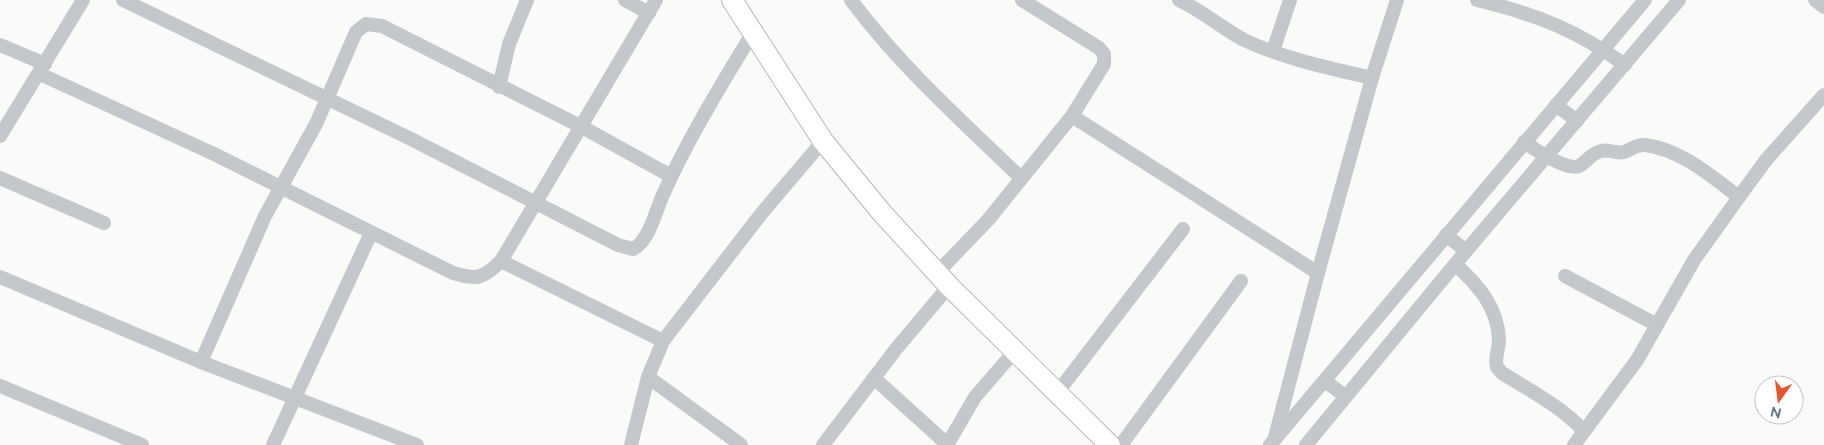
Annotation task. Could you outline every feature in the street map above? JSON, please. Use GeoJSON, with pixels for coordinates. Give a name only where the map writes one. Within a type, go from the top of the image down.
{"type":"FeatureCollection","features":[{"type":"Feature","properties":{"kind":"street"},"geometry":{"type":"LineString","coordinates":[[0,136],[83,0]]}},
{"type":"Feature","properties":{"kind":"street"},"geometry":{"type":"LineString","coordinates":[[123,0],[480,174],[618,245],[633,249],[644,240],[672,176],[716,94],[752,34]]}},
{"type":"Feature","properties":{"kind":"street"},"geometry":{"type":"LineString","coordinates":[[499,87],[509,44],[527,0]]}},
{"type":"Feature","properties":{"kind":"street"},"geometry":{"type":"LineString","coordinates":[[625,0],[649,13]]}},
{"type":"Feature","properties":{"kind":"street"},"geometry":{"type":"LineString","coordinates":[[0,46],[281,189],[453,273],[472,279],[486,275],[501,261],[537,204],[656,0]]}},
{"type":"Feature","properties":{"kind":"street"},"geometry":{"type":"LineString","coordinates":[[732,0],[752,34],[823,141],[882,213],[943,280],[1110,445]]}},
{"type":"Feature","properties":{"kind":"street"},"geometry":{"type":"LineString","coordinates":[[851,0],[871,27],[916,78],[1021,178]]}},
{"type":"Feature","properties":{"kind":"street"},"geometry":{"type":"LineString","coordinates":[[823,445],[874,378],[988,220],[1072,116],[1104,64],[1104,54],[1100,48],[1022,0]]}},
{"type":"Feature","properties":{"kind":"street"},"geometry":{"type":"LineString","coordinates":[[1273,52],[1290,0]]}},
{"type":"Feature","properties":{"kind":"street"},"geometry":{"type":"LineString","coordinates":[[1272,443],[1372,78],[1397,0]]}},
{"type":"Feature","properties":{"kind":"street"},"geometry":{"type":"LineString","coordinates":[[1477,0],[1537,16],[1604,50],[1625,65]]}},
{"type":"Feature","properties":{"kind":"street"},"geometry":{"type":"LineString","coordinates":[[1272,443],[1645,0]]}},
{"type":"Feature","properties":{"kind":"street"},"geometry":{"type":"LineString","coordinates":[[1306,445],[1455,264],[1679,0]]}},
{"type":"Feature","properties":{"kind":"street"},"geometry":{"type":"LineString","coordinates":[[1815,0],[1824,6]]}},
{"type":"Feature","properties":{"kind":"street"},"geometry":{"type":"LineString","coordinates":[[1184,1],[1245,40],[1273,52],[1308,63],[1372,78]]}},
{"type":"Feature","properties":{"kind":"street"},"geometry":{"type":"LineString","coordinates":[[201,362],[261,224],[328,99],[356,32],[366,24],[382,26],[499,87],[582,127],[672,176]]}},
{"type":"Feature","properties":{"kind":"street"},"geometry":{"type":"LineString","coordinates":[[1574,445],[1637,360],[1694,260],[1738,196],[1766,160],[1824,95]]}},
{"type":"Feature","properties":{"kind":"street"},"geometry":{"type":"LineString","coordinates":[[1556,105],[1577,121]]}},
{"type":"Feature","properties":{"kind":"street"},"geometry":{"type":"LineString","coordinates":[[1072,116],[1318,273]]}},
{"type":"Feature","properties":{"kind":"street"},"geometry":{"type":"LineString","coordinates":[[631,445],[648,377],[663,341],[761,214],[823,141]]}},
{"type":"Feature","properties":{"kind":"street"},"geometry":{"type":"LineString","coordinates":[[1524,142],[1546,156],[1573,168],[1578,167],[1594,153],[1602,150],[1621,152],[1639,145],[1646,145],[1683,158],[1738,196]]}},
{"type":"Feature","properties":{"kind":"street"},"geometry":{"type":"LineString","coordinates":[[0,178],[104,223]]}},
{"type":"Feature","properties":{"kind":"street"},"geometry":{"type":"LineString","coordinates":[[1057,394],[1183,229]]}},
{"type":"Feature","properties":{"kind":"street"},"geometry":{"type":"LineString","coordinates":[[273,445],[371,233]]}},
{"type":"Feature","properties":{"kind":"street"},"geometry":{"type":"LineString","coordinates":[[1446,235],[1466,251]]}},
{"type":"Feature","properties":{"kind":"street"},"geometry":{"type":"LineString","coordinates":[[501,261],[663,341]]}},
{"type":"Feature","properties":{"kind":"street"},"geometry":{"type":"LineString","coordinates":[[1455,264],[1482,290],[1492,309],[1498,328],[1497,367],[1570,417],[1584,431]]}},
{"type":"Feature","properties":{"kind":"street"},"geometry":{"type":"LineString","coordinates":[[1565,276],[1657,325]]}},
{"type":"Feature","properties":{"kind":"street"},"geometry":{"type":"LineString","coordinates":[[0,277],[201,362],[417,445]]}},
{"type":"Feature","properties":{"kind":"street"},"geometry":{"type":"LineString","coordinates":[[1120,445],[1241,281]]}},
{"type":"Feature","properties":{"kind":"street"},"geometry":{"type":"LineString","coordinates":[[874,378],[947,445],[975,397],[1014,352]]}},
{"type":"Feature","properties":{"kind":"street"},"geometry":{"type":"LineString","coordinates":[[648,377],[741,445]]}},
{"type":"Feature","properties":{"kind":"street"},"geometry":{"type":"LineString","coordinates":[[1325,381],[1345,396]]}},
{"type":"Feature","properties":{"kind":"street"},"geometry":{"type":"LineString","coordinates":[[0,386],[142,445]]}}]}
